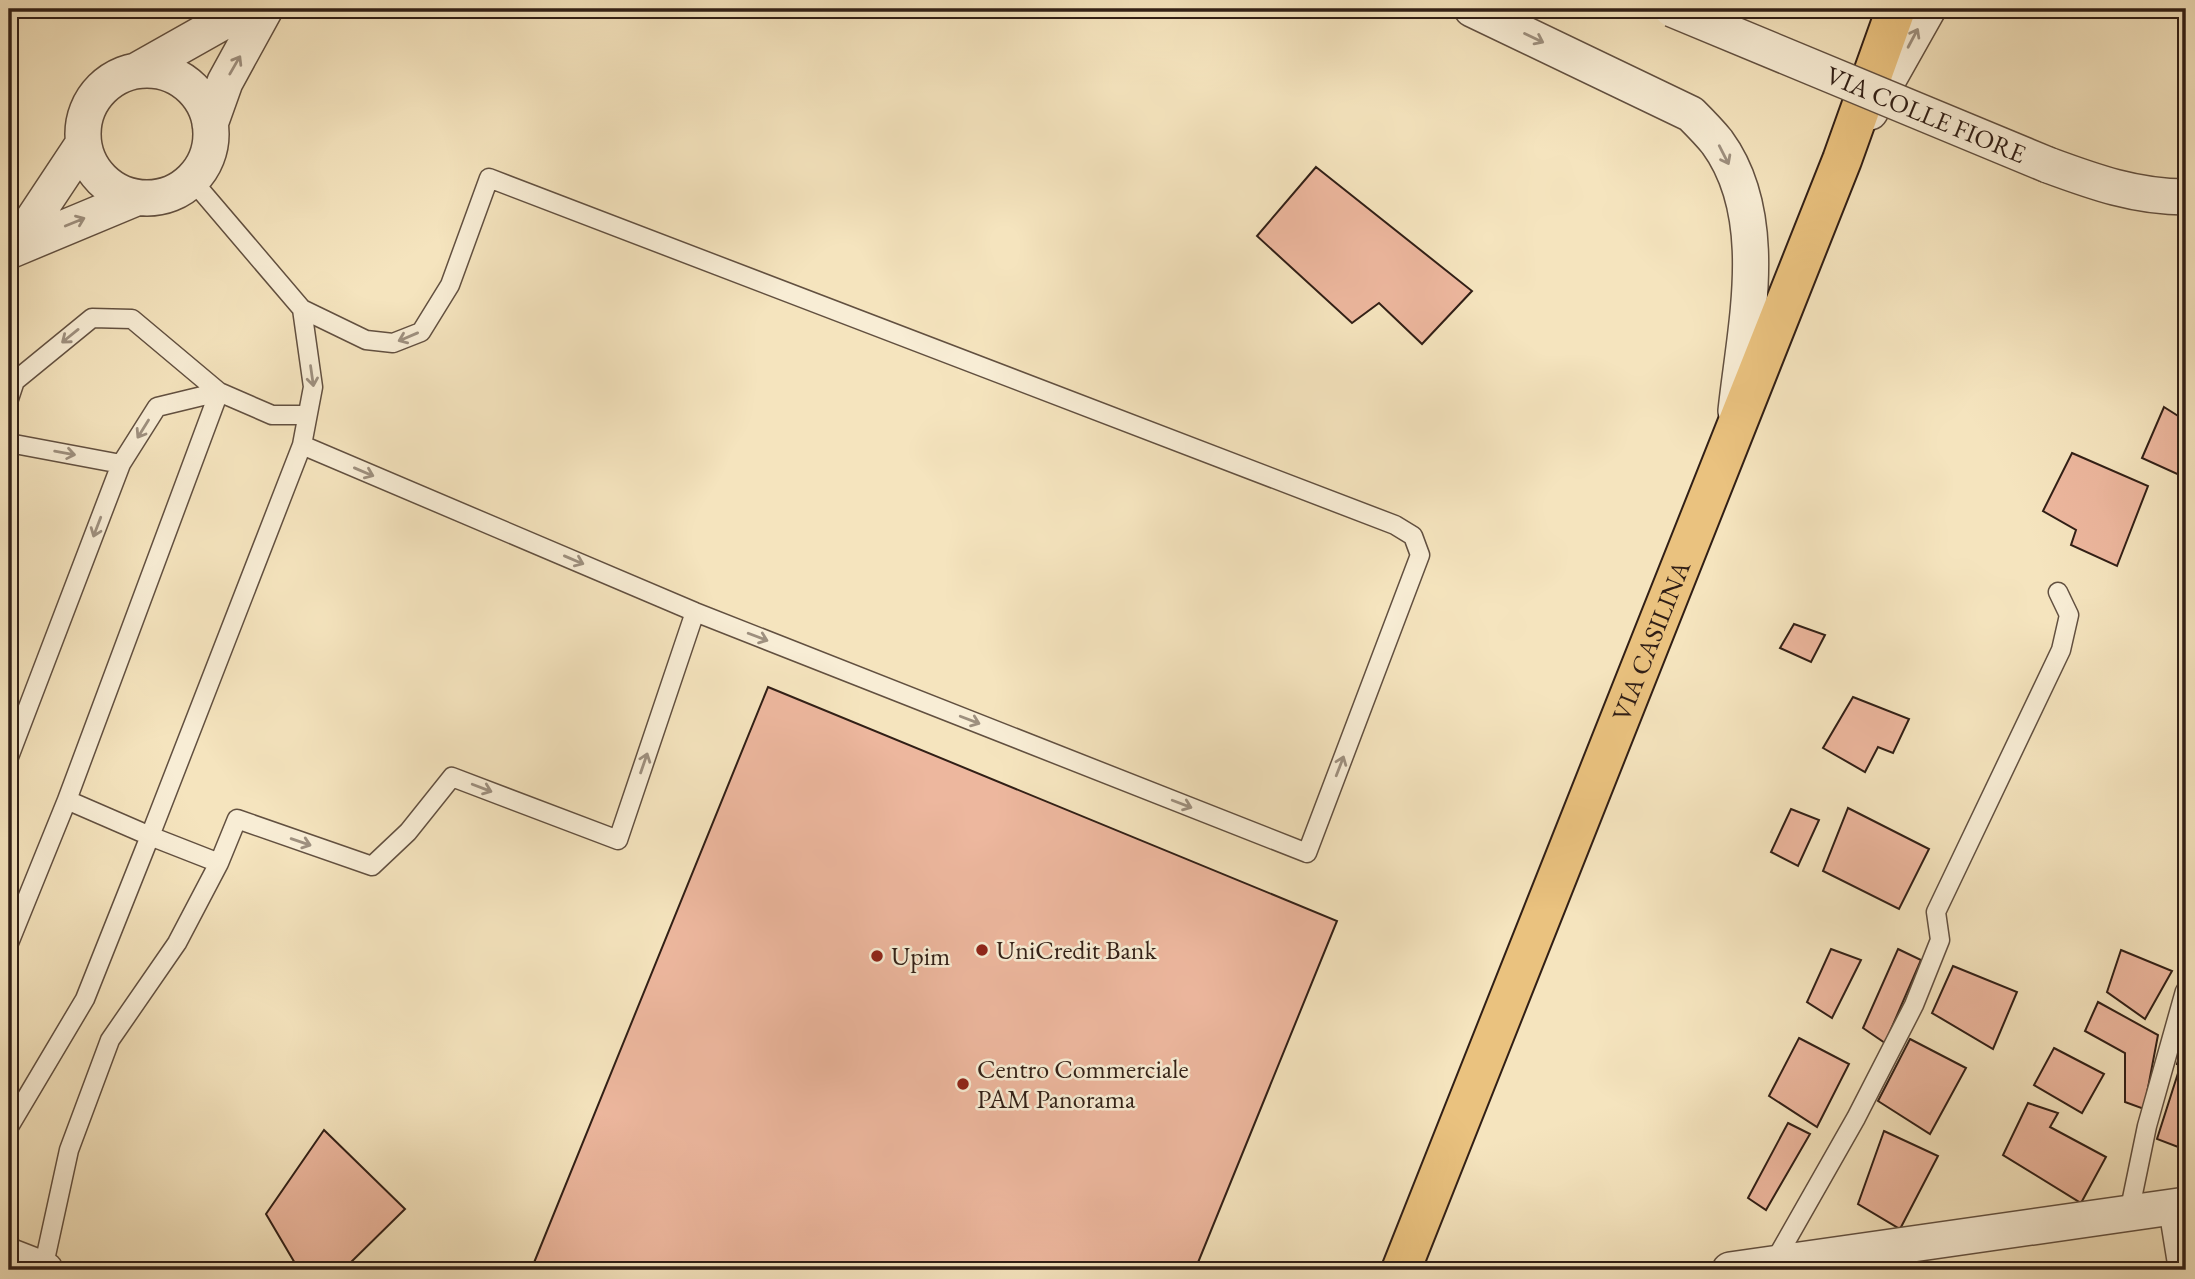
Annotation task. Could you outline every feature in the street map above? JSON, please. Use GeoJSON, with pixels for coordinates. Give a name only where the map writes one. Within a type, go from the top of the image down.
{"type":"FeatureCollection","features":[{"type":"Feature","properties":{"kind":"main road","name":"VIA CASILINA"},"geometry":{"type":"LineString","coordinates":[[1401,1270],[1842,160],[1896,9]]}},
{"type":"Feature","properties":{"kind":"street"},"geometry":{"type":"LineString","coordinates":[[136,198],[117,192],[101,180],[89,164],[83,144],[83,124],[89,105],[97,93],[117,77],[136,71],[246,9]]}},
{"type":"Feature","properties":{"kind":"street"},"geometry":{"type":"LineString","coordinates":[[11,249],[136,198],[166,195],[192,180],[207,157],[210,124],[225,82],[265,9]]}},
{"type":"Feature","properties":{"kind":"street"},"geometry":{"type":"LineString","coordinates":[[1472,9],[1691,114],[1717,143],[1735,178],[1747,224],[1751,270],[1734,431]]}},
{"type":"Feature","properties":{"kind":"street","name":"VIA COLLE FIORE"},"geometry":{"type":"LineString","coordinates":[[1672,9],[2111,189],[2162,197],[2186,197]]}},
{"type":"Feature","properties":{"kind":"street"},"geometry":{"type":"LineString","coordinates":[[1842,160],[1928,9]]}},
{"type":"Feature","properties":{"kind":"street"},"geometry":{"type":"LineString","coordinates":[[136,71],[157,71],[176,77],[192,89],[204,105],[210,124]]}},
{"type":"Feature","properties":{"kind":"street"},"geometry":{"type":"LineString","coordinates":[[11,249],[83,144]]}},
{"type":"Feature","properties":{"kind":"street"},"geometry":{"type":"LineString","coordinates":[[1730,1270],[2177,1207]]}},
{"type":"Feature","properties":{"kind":"street"},"geometry":{"type":"LineString","coordinates":[[9,1256],[44,1270]]}},
{"type":"Feature","properties":{"kind":"lane"},"geometry":{"type":"LineString","coordinates":[[192,180],[302,309],[366,340],[393,344],[421,332],[450,285],[489,178],[1395,525],[1413,536],[1420,555],[1307,853],[695,612],[302,445]]}},
{"type":"Feature","properties":{"kind":"lane"},"geometry":{"type":"LineString","coordinates":[[9,1127],[85,999],[302,445],[313,387],[302,309]]}},
{"type":"Feature","properties":{"kind":"lane"},"geometry":{"type":"LineString","coordinates":[[9,398],[15,381],[92,318],[132,319],[219,392],[272,415],[307,415]]}},
{"type":"Feature","properties":{"kind":"lane"},"geometry":{"type":"LineString","coordinates":[[9,757],[121,464],[157,407],[219,392]]}},
{"type":"Feature","properties":{"kind":"lane"},"geometry":{"type":"LineString","coordinates":[[9,943],[67,800],[219,392]]}},
{"type":"Feature","properties":{"kind":"lane"},"geometry":{"type":"LineString","coordinates":[[9,443],[121,464]]}},
{"type":"Feature","properties":{"kind":"lane"},"geometry":{"type":"LineString","coordinates":[[1773,1264],[1856,1118],[1914,1004],[1940,940],[1936,912],[2061,650],[2069,615],[2058,593]]}},
{"type":"Feature","properties":{"kind":"lane"},"geometry":{"type":"LineString","coordinates":[[44,1270],[69,1150],[110,1040],[177,943],[219,863],[237,819],[372,866],[408,832],[452,776],[618,841],[695,612]]}},
{"type":"Feature","properties":{"kind":"lane"},"geometry":{"type":"LineString","coordinates":[[67,800],[219,863]]}},
{"type":"Feature","properties":{"kind":"lane"},"geometry":{"type":"LineString","coordinates":[[2129,1213],[2147,1126],[2185,991]]}},
{"type":"Feature","properties":{"kind":"lane"},"geometry":{"type":"LineString","coordinates":[[2177,1207],[2178,1270]]}},
{"type":"Feature","properties":{"kind":"building"},"geometry":{"type":"Polygon","coordinates":[[[1316,167],[1472,291],[1422,344],[1379,303],[1352,323],[1257,236],[1316,167]]]}},
{"type":"Feature","properties":{"kind":"building"},"geometry":{"type":"Polygon","coordinates":[[[2164,407],[2186,421],[2186,478],[2142,458],[2164,407]]]}},
{"type":"Feature","properties":{"kind":"building"},"geometry":{"type":"Polygon","coordinates":[[[2072,453],[2148,486],[2117,566],[2071,545],[2076,530],[2043,511],[2072,453]]]}},
{"type":"Feature","properties":{"kind":"building"},"geometry":{"type":"Polygon","coordinates":[[[1794,624],[1825,635],[1811,662],[1780,648],[1794,624]]]}},
{"type":"Feature","properties":{"kind":"building"},"geometry":{"type":"Polygon","coordinates":[[[768,687],[1337,921],[1195,1270],[531,1270],[768,687]]]}},
{"type":"Feature","properties":{"kind":"building"},"geometry":{"type":"Polygon","coordinates":[[[1853,697],[1909,719],[1893,753],[1878,747],[1865,772],[1823,748],[1853,697]]]}},
{"type":"Feature","properties":{"kind":"building"},"geometry":{"type":"Polygon","coordinates":[[[1848,808],[1929,849],[1899,909],[1823,871],[1848,808]]]}},
{"type":"Feature","properties":{"kind":"building"},"geometry":{"type":"Polygon","coordinates":[[[1791,809],[1819,820],[1798,866],[1771,852],[1791,809]]]}},
{"type":"Feature","properties":{"kind":"building"},"geometry":{"type":"Polygon","coordinates":[[[1831,949],[1861,960],[1832,1018],[1807,1002],[1831,949]]]}},
{"type":"Feature","properties":{"kind":"building"},"geometry":{"type":"Polygon","coordinates":[[[1898,949],[1921,960],[1885,1043],[1863,1028],[1898,949]]]}},
{"type":"Feature","properties":{"kind":"building"},"geometry":{"type":"Polygon","coordinates":[[[2121,950],[2172,971],[2145,1019],[2107,992],[2121,950]]]}},
{"type":"Feature","properties":{"kind":"building"},"geometry":{"type":"Polygon","coordinates":[[[1953,966],[2017,992],[1993,1049],[1932,1013],[1953,966]]]}},
{"type":"Feature","properties":{"kind":"building"},"geometry":{"type":"Polygon","coordinates":[[[2098,1002],[2158,1035],[2144,1109],[2125,1102],[2125,1053],[2085,1031],[2098,1002]]]}},
{"type":"Feature","properties":{"kind":"building"},"geometry":{"type":"Polygon","coordinates":[[[2186,1022],[2186,1067],[2177,1064],[2180,1054],[2176,1053],[2186,1022]]]}},
{"type":"Feature","properties":{"kind":"building"},"geometry":{"type":"Polygon","coordinates":[[[1799,1038],[1849,1064],[1817,1127],[1769,1096],[1799,1038]]]}},
{"type":"Feature","properties":{"kind":"building"},"geometry":{"type":"Polygon","coordinates":[[[1910,1039],[1966,1068],[1930,1134],[1878,1101],[1910,1039]]]}},
{"type":"Feature","properties":{"kind":"building"},"geometry":{"type":"Polygon","coordinates":[[[2054,1048],[2104,1074],[2082,1113],[2034,1085],[2054,1048]]]}},
{"type":"Feature","properties":{"kind":"building"},"geometry":{"type":"Polygon","coordinates":[[[2179,1070],[2186,1073],[2186,1150],[2157,1139],[2179,1070]]]}},
{"type":"Feature","properties":{"kind":"building"},"geometry":{"type":"Polygon","coordinates":[[[2028,1103],[2058,1113],[2050,1127],[2106,1157],[2081,1203],[2003,1155],[2028,1103]]]}},
{"type":"Feature","properties":{"kind":"building"},"geometry":{"type":"Polygon","coordinates":[[[1788,1123],[1810,1134],[1766,1210],[1748,1198],[1788,1123]]]}},
{"type":"Feature","properties":{"kind":"building"},"geometry":{"type":"Polygon","coordinates":[[[324,1130],[405,1209],[343,1270],[299,1270],[266,1214],[324,1130]]]}},
{"type":"Feature","properties":{"kind":"building"},"geometry":{"type":"Polygon","coordinates":[[[1884,1131],[1938,1156],[1900,1229],[1858,1204],[1884,1131]]]}},
{"type":"Feature","properties":{"kind":"place","name":"UniCredit Bank"},"geometry":{"type":"Point","coordinates":[982,950]}},
{"type":"Feature","properties":{"kind":"place","name":"Upim"},"geometry":{"type":"Point","coordinates":[877,956]}},
{"type":"Feature","properties":{"kind":"place","name":"Centro Commerciale PAM Panorama"},"geometry":{"type":"Point","coordinates":[963,1084]}}]}
